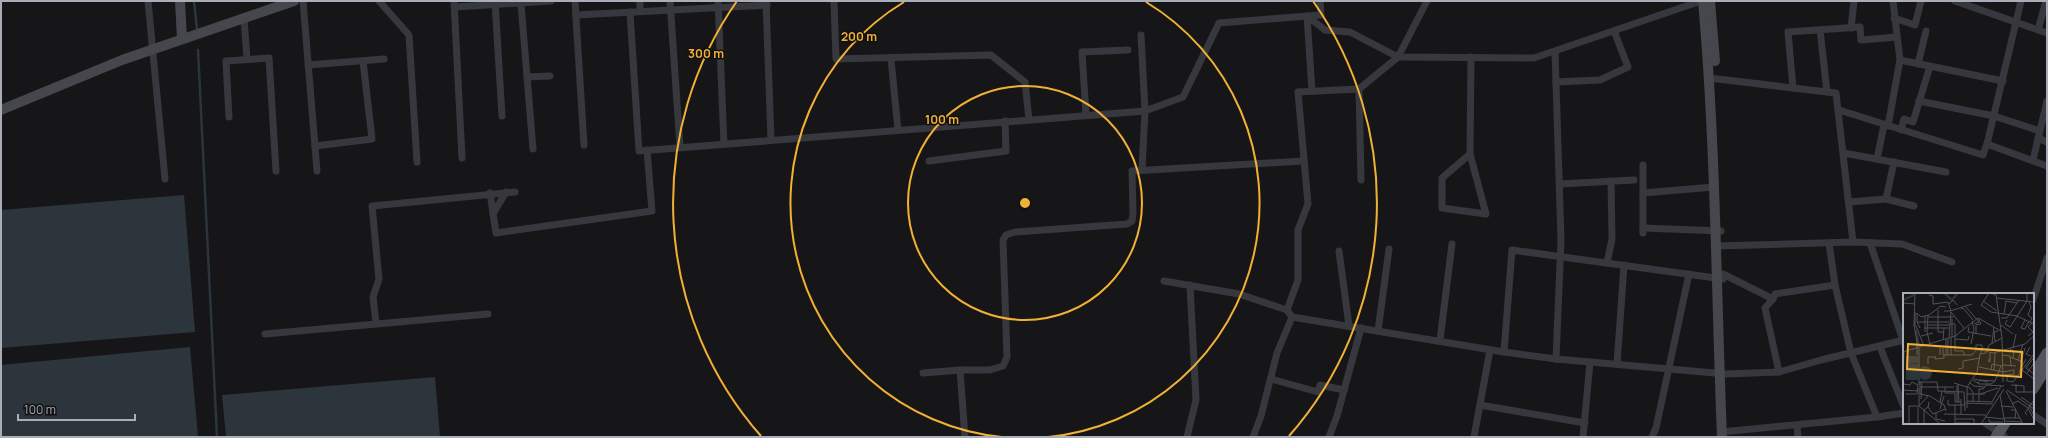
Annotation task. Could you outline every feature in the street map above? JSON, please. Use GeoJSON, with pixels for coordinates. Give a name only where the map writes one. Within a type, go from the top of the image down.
{"type":"FeatureCollection","features":[{"type":"Feature","properties":{"kind":"main road"},"geometry":{"type":"LineString","coordinates":[[180,1],[182,39]]}},
{"type":"Feature","properties":{"kind":"main road"},"geometry":{"type":"LineString","coordinates":[[1,110],[122,60],[244,18],[277,4],[294,1]]}},
{"type":"Feature","properties":{"kind":"main road"},"geometry":{"type":"LineString","coordinates":[[1702,1],[1712,78],[1718,231]]}},
{"type":"Feature","properties":{"kind":"main road"},"geometry":{"type":"LineString","coordinates":[[1710,1],[1714,187],[1721,277],[1725,434]]}},
{"type":"Feature","properties":{"kind":"main road"},"geometry":{"type":"LineString","coordinates":[[2034,386],[2038,372],[2047,353]]}},
{"type":"Feature","properties":{"kind":"main road"},"geometry":{"type":"LineString","coordinates":[[2002,433],[2011,424]]}},
{"type":"Feature","properties":{"kind":"street"},"geometry":{"type":"LineString","coordinates":[[148,1],[151,50],[165,179]]}},
{"type":"Feature","properties":{"kind":"street"},"geometry":{"type":"LineString","coordinates":[[303,1],[317,171]]}},
{"type":"Feature","properties":{"kind":"street"},"geometry":{"type":"LineString","coordinates":[[379,1],[409,36],[417,162]]}},
{"type":"Feature","properties":{"kind":"street"},"geometry":{"type":"LineString","coordinates":[[462,158],[454,4],[526,3],[551,1]]}},
{"type":"Feature","properties":{"kind":"street"},"geometry":{"type":"LineString","coordinates":[[576,1],[584,145]]}},
{"type":"Feature","properties":{"kind":"street"},"geometry":{"type":"LineString","coordinates":[[640,1],[640,11]]}},
{"type":"Feature","properties":{"kind":"street"},"geometry":{"type":"LineString","coordinates":[[670,1],[680,147]]}},
{"type":"Feature","properties":{"kind":"street"},"geometry":{"type":"LineString","coordinates":[[834,1],[836,59],[891,59],[991,55],[1025,82],[1029,120]]}},
{"type":"Feature","properties":{"kind":"street"},"geometry":{"type":"LineString","coordinates":[[630,12],[639,151],[1145,111],[1183,97],[1219,23],[1321,15],[1320,1]]}},
{"type":"Feature","properties":{"kind":"street"},"geometry":{"type":"LineString","coordinates":[[1287,310],[1298,280],[1298,230],[1308,204],[1298,92],[1359,89],[1398,57],[1427,1]]}},
{"type":"Feature","properties":{"kind":"street"},"geometry":{"type":"LineString","coordinates":[[1307,16],[1325,30],[1350,32],[1398,57],[1534,58],[1702,1]]}},
{"type":"Feature","properties":{"kind":"street"},"geometry":{"type":"LineString","coordinates":[[1851,28],[1854,1]]}},
{"type":"Feature","properties":{"kind":"street"},"geometry":{"type":"LineString","coordinates":[[1877,159],[1886,126],[1900,60],[1893,1]]}},
{"type":"Feature","properties":{"kind":"street"},"geometry":{"type":"LineString","coordinates":[[1894,18],[1915,24],[1921,1]]}},
{"type":"Feature","properties":{"kind":"street"},"geometry":{"type":"LineString","coordinates":[[1955,1],[2047,33]]}},
{"type":"Feature","properties":{"kind":"street"},"geometry":{"type":"LineString","coordinates":[[1839,110],[1886,126],[1983,155],[2003,81],[2021,1]]}},
{"type":"Feature","properties":{"kind":"street"},"geometry":{"type":"LineString","coordinates":[[2038,30],[2046,1]]}},
{"type":"Feature","properties":{"kind":"street"},"geometry":{"type":"LineString","coordinates":[[496,3],[502,116]]}},
{"type":"Feature","properties":{"kind":"street"},"geometry":{"type":"LineString","coordinates":[[526,3],[527,77],[533,149]]}},
{"type":"Feature","properties":{"kind":"street"},"geometry":{"type":"LineString","coordinates":[[576,15],[670,9],[718,4],[767,3],[771,140]]}},
{"type":"Feature","properties":{"kind":"street"},"geometry":{"type":"LineString","coordinates":[[718,4],[724,144]]}},
{"type":"Feature","properties":{"kind":"street"},"geometry":{"type":"LineString","coordinates":[[1307,16],[1312,91]]}},
{"type":"Feature","properties":{"kind":"street"},"geometry":{"type":"LineString","coordinates":[[244,18],[247,59]]}},
{"type":"Feature","properties":{"kind":"street"},"geometry":{"type":"LineString","coordinates":[[1794,88],[1788,32],[1860,27],[1861,40],[1897,37]]}},
{"type":"Feature","properties":{"kind":"street"},"geometry":{"type":"LineString","coordinates":[[1820,30],[1827,92]]}},
{"type":"Feature","properties":{"kind":"street"},"geometry":{"type":"LineString","coordinates":[[1556,82],[1600,80],[1628,67],[1614,31]]}},
{"type":"Feature","properties":{"kind":"street"},"geometry":{"type":"LineString","coordinates":[[1918,64],[1926,31]]}},
{"type":"Feature","properties":{"kind":"street"},"geometry":{"type":"LineString","coordinates":[[1141,35],[1145,111],[1142,169]]}},
{"type":"Feature","properties":{"kind":"street"},"geometry":{"type":"LineString","coordinates":[[1086,115],[1082,52],[1128,50]]}},
{"type":"Feature","properties":{"kind":"street"},"geometry":{"type":"LineString","coordinates":[[1555,52],[1561,257],[1556,359]]}},
{"type":"Feature","properties":{"kind":"street"},"geometry":{"type":"LineString","coordinates":[[1470,154],[1442,178],[1442,208],[1486,214],[1470,154],[1471,57]]}},
{"type":"Feature","properties":{"kind":"street"},"geometry":{"type":"LineString","coordinates":[[229,118],[226,60],[269,58],[276,172]]}},
{"type":"Feature","properties":{"kind":"street"},"geometry":{"type":"LineString","coordinates":[[308,65],[384,59]]}},
{"type":"Feature","properties":{"kind":"street"},"geometry":{"type":"LineString","coordinates":[[891,59],[898,130]]}},
{"type":"Feature","properties":{"kind":"street"},"geometry":{"type":"LineString","coordinates":[[1900,60],[2003,81]]}},
{"type":"Feature","properties":{"kind":"street"},"geometry":{"type":"LineString","coordinates":[[315,146],[372,139],[363,61]]}},
{"type":"Feature","properties":{"kind":"street"},"geometry":{"type":"LineString","coordinates":[[1901,130],[1904,120],[1913,122],[1930,66]]}},
{"type":"Feature","properties":{"kind":"street"},"geometry":{"type":"LineString","coordinates":[[527,77],[550,76]]}},
{"type":"Feature","properties":{"kind":"street"},"geometry":{"type":"LineString","coordinates":[[1712,78],[1836,93],[1853,242]]}},
{"type":"Feature","properties":{"kind":"street"},"geometry":{"type":"LineString","coordinates":[[1359,89],[1361,180]]}},
{"type":"Feature","properties":{"kind":"street"},"geometry":{"type":"LineString","coordinates":[[1919,101],[1994,116],[2039,134],[2047,142]]}},
{"type":"Feature","properties":{"kind":"street"},"geometry":{"type":"LineString","coordinates":[[2032,160],[2047,101]]}},
{"type":"Feature","properties":{"kind":"street"},"geometry":{"type":"LineString","coordinates":[[929,161],[1006,151],[1005,121]]}},
{"type":"Feature","properties":{"kind":"street"},"geometry":{"type":"LineString","coordinates":[[1987,144],[2047,166]]}},
{"type":"Feature","properties":{"kind":"street"},"geometry":{"type":"LineString","coordinates":[[490,193],[496,233],[652,211],[647,150]]}},
{"type":"Feature","properties":{"kind":"street"},"geometry":{"type":"LineString","coordinates":[[1844,153],[1946,172]]}},
{"type":"Feature","properties":{"kind":"street"},"geometry":{"type":"LineString","coordinates":[[923,373],[960,370],[990,370],[1003,366],[1006,363],[1003,240],[1006,235],[1016,232],[1127,224],[1132,221],[1133,213],[1132,171],[1142,169],[1304,161]]}},
{"type":"Feature","properties":{"kind":"street"},"geometry":{"type":"LineString","coordinates":[[1886,200],[1894,162]]}},
{"type":"Feature","properties":{"kind":"street"},"geometry":{"type":"LineString","coordinates":[[1643,165],[1643,230],[1718,231]]}},
{"type":"Feature","properties":{"kind":"street"},"geometry":{"type":"LineString","coordinates":[[1560,184],[1634,180]]}},
{"type":"Feature","properties":{"kind":"street"},"geometry":{"type":"LineString","coordinates":[[1607,263],[1612,239],[1611,181]]}},
{"type":"Feature","properties":{"kind":"street"},"geometry":{"type":"LineString","coordinates":[[1643,193],[1714,187]]}},
{"type":"Feature","properties":{"kind":"street"},"geometry":{"type":"LineString","coordinates":[[493,214],[506,192]]}},
{"type":"Feature","properties":{"kind":"street"},"geometry":{"type":"LineString","coordinates":[[376,323],[373,297],[379,279],[372,206],[490,193],[515,192]]}},
{"type":"Feature","properties":{"kind":"street"},"geometry":{"type":"LineString","coordinates":[[1849,202],[1886,200],[1914,206]]}},
{"type":"Feature","properties":{"kind":"street"},"geometry":{"type":"LineString","coordinates":[[1719,246],[1853,242],[1902,244],[1952,262]]}},
{"type":"Feature","properties":{"kind":"street"},"geometry":{"type":"LineString","coordinates":[[1829,243],[1835,285],[1851,353],[1877,417]]}},
{"type":"Feature","properties":{"kind":"street"},"geometry":{"type":"LineString","coordinates":[[1164,281],[1239,294],[1287,310],[1292,317],[1440,340],[1490,350],[1556,359],[1723,373],[1779,372],[1903,341],[1870,243]]}},
{"type":"Feature","properties":{"kind":"street"},"geometry":{"type":"LineString","coordinates":[[1440,340],[1452,244]]}},
{"type":"Feature","properties":{"kind":"street"},"geometry":{"type":"LineString","coordinates":[[1378,331],[1389,249]]}},
{"type":"Feature","properties":{"kind":"street"},"geometry":{"type":"LineString","coordinates":[[1339,250],[1349,326]]}},
{"type":"Feature","properties":{"kind":"street"},"geometry":{"type":"LineString","coordinates":[[1504,352],[1512,250],[1721,277],[1773,299]]}},
{"type":"Feature","properties":{"kind":"street"},"geometry":{"type":"LineString","coordinates":[[2034,297],[2047,258]]}},
{"type":"Feature","properties":{"kind":"street"},"geometry":{"type":"LineString","coordinates":[[1617,364],[1624,265]]}},
{"type":"Feature","properties":{"kind":"street"},"geometry":{"type":"LineString","coordinates":[[1652,437],[1669,368],[1689,274]]}},
{"type":"Feature","properties":{"kind":"street"},"geometry":{"type":"LineString","coordinates":[[1187,437],[1196,400],[1190,285]]}},
{"type":"Feature","properties":{"kind":"street"},"geometry":{"type":"LineString","coordinates":[[1779,372],[1765,308],[1773,299],[1775,294],[1835,285]]}},
{"type":"Feature","properties":{"kind":"street"},"geometry":{"type":"LineString","coordinates":[[265,334],[488,314]]}},
{"type":"Feature","properties":{"kind":"street"},"geometry":{"type":"LineString","coordinates":[[1253,437],[1261,416],[1277,353],[1292,317]]}},
{"type":"Feature","properties":{"kind":"street"},"geometry":{"type":"LineString","coordinates":[[1329,437],[1361,328]]}},
{"type":"Feature","properties":{"kind":"street"},"geometry":{"type":"LineString","coordinates":[[1880,347],[1903,404]]}},
{"type":"Feature","properties":{"kind":"street"},"geometry":{"type":"LineString","coordinates":[[1474,437],[1490,350]]}},
{"type":"Feature","properties":{"kind":"street"},"geometry":{"type":"LineString","coordinates":[[1583,437],[1590,362]]}},
{"type":"Feature","properties":{"kind":"street"},"geometry":{"type":"LineString","coordinates":[[960,370],[965,437]]}},
{"type":"Feature","properties":{"kind":"street"},"geometry":{"type":"LineString","coordinates":[[1271,379],[1318,392],[1320,385],[1344,390]]}},
{"type":"Feature","properties":{"kind":"street"},"geometry":{"type":"LineString","coordinates":[[1480,405],[1584,423]]}},
{"type":"Feature","properties":{"kind":"street"},"geometry":{"type":"LineString","coordinates":[[1725,434],[1877,417],[1903,412]]}},
{"type":"Feature","properties":{"kind":"street"},"geometry":{"type":"LineString","coordinates":[[2034,416],[2047,424]]}},
{"type":"Feature","properties":{"kind":"street"},"geometry":{"type":"LineString","coordinates":[[1987,424],[2002,433]]}},
{"type":"Feature","properties":{"kind":"street"},"geometry":{"type":"LineString","coordinates":[[1797,425],[1798,437]]}},
{"type":"Feature","properties":{"kind":"shaded area"},"geometry":{"type":"Polygon","coordinates":[[[184,195],[195,332],[1,348],[1,210],[184,195]]]}},
{"type":"Feature","properties":{"kind":"shaded area"},"geometry":{"type":"Polygon","coordinates":[[[190,347],[198,437],[1,437],[1,365],[190,347]]]}},
{"type":"Feature","properties":{"kind":"shaded area"},"geometry":{"type":"Polygon","coordinates":[[[435,377],[440,437],[226,437],[222,395],[435,377]]]}},
{"type":"Feature","properties":{"kind":"waterway"},"geometry":{"type":"LineString","coordinates":[[194,1],[197,29]]}},
{"type":"Feature","properties":{"kind":"waterway"},"geometry":{"type":"LineString","coordinates":[[198,50],[217,437]]}}]}
